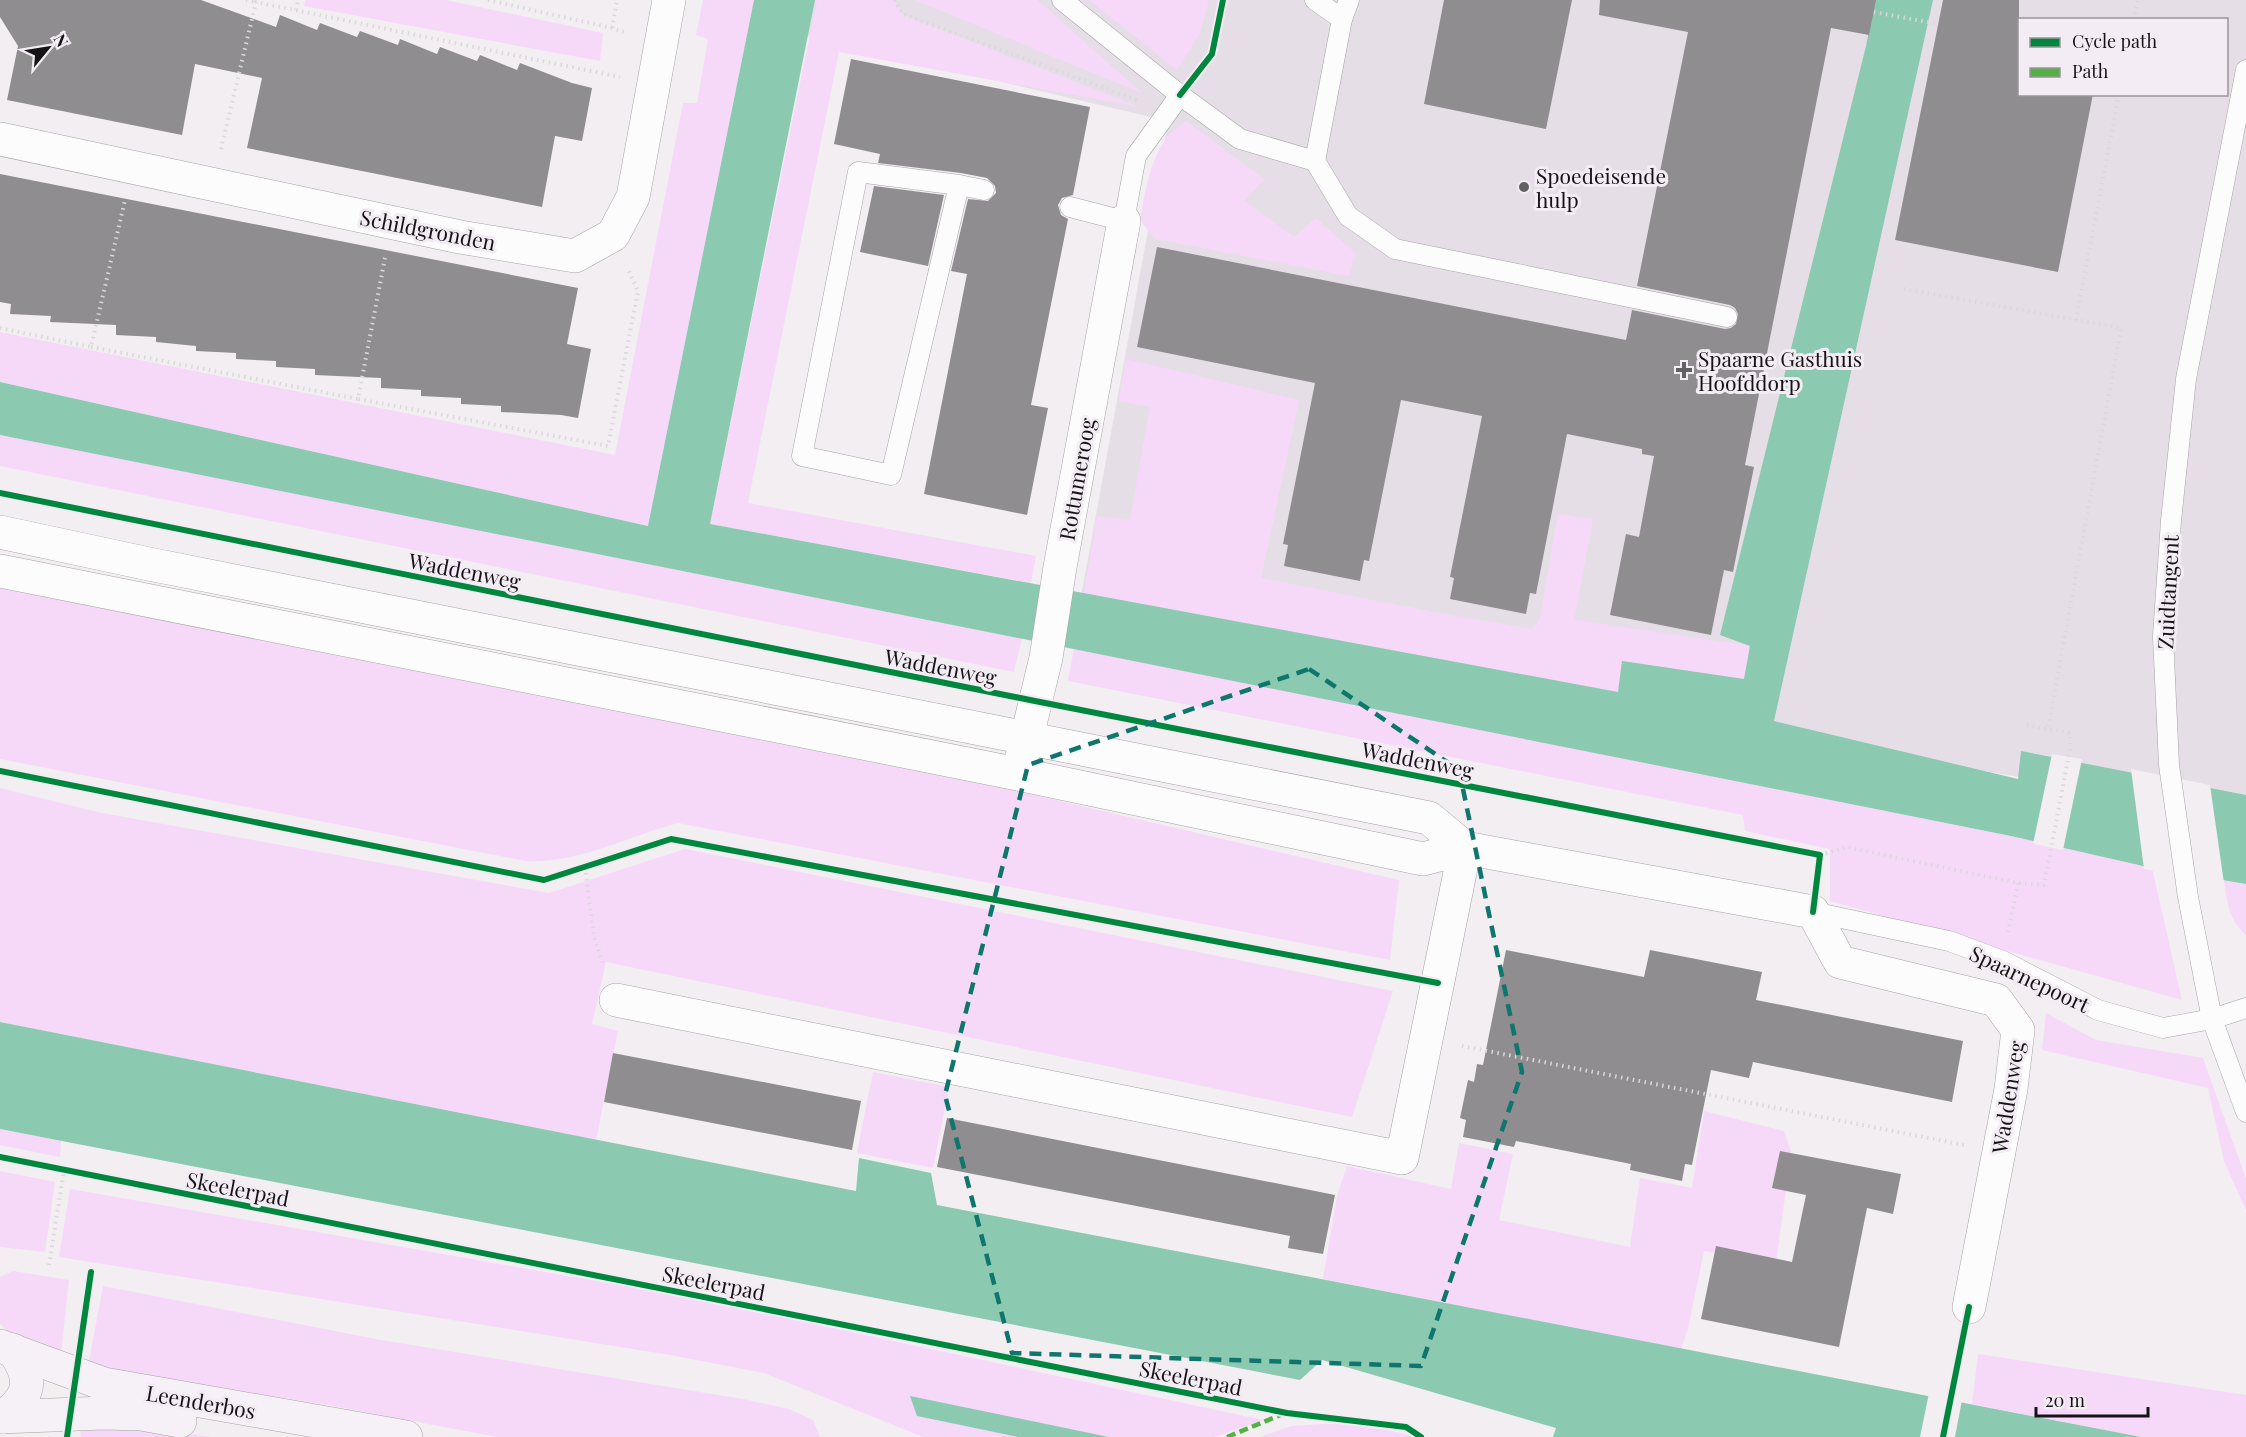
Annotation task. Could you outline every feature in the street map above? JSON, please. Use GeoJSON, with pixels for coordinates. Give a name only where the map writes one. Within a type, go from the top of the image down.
{"type":"FeatureCollection","features":[{"type":"Feature","properties":{"kind":"main road"},"geometry":{"type":"LineString","coordinates":[[1,1417],[18,1406],[27,1387],[24,1367],[7,1348]]}},
{"type":"Feature","properties":{"kind":"main road","name":"Leenderbos"},"geometry":{"type":"LineString","coordinates":[[7,1348],[104,1384],[406,1437]]}},
{"type":"Feature","properties":{"kind":"main road","name":"Leenderbos"},"geometry":{"type":"LineString","coordinates":[[1,1417],[70,1413],[141,1414],[275,1437]]}},
{"type":"Feature","properties":{"kind":"street"},"geometry":{"type":"LineString","coordinates":[[613,235],[633,197],[669,0]]}},
{"type":"Feature","properties":{"kind":"street","name":"Schildgronden"},"geometry":{"type":"LineString","coordinates":[[0,139],[460,237],[575,256],[613,235]]}},
{"type":"Feature","properties":{"kind":"street","name":"Rottumeroog"},"geometry":{"type":"LineString","coordinates":[[1026,737],[1046,658],[1060,567],[1124,221]]}},
{"type":"Feature","properties":{"kind":"street"},"geometry":{"type":"LineString","coordinates":[[0,532],[149,564],[1429,818],[1465,848]]}},
{"type":"Feature","properties":{"kind":"street"},"geometry":{"type":"LineString","coordinates":[[0,571],[1018,774],[1423,859],[1465,848],[1813,912]]}},
{"type":"Feature","properties":{"kind":"street"},"geometry":{"type":"LineString","coordinates":[[1018,774],[1026,737]]}},
{"type":"Feature","properties":{"kind":"street"},"geometry":{"type":"LineString","coordinates":[[616,1000],[1402,1158],[1465,848]]}},
{"type":"Feature","properties":{"kind":"street","name":"Waddenweg"},"geometry":{"type":"LineString","coordinates":[[1813,912],[1840,962],[1996,1000],[2018,1030],[2011,1089],[1969,1307]]}},
{"type":"Feature","properties":{"kind":"lane"},"geometry":{"type":"LineString","coordinates":[[1062,0],[1180,95],[1240,139],[1315,160]]}},
{"type":"Feature","properties":{"kind":"lane"},"geometry":{"type":"LineString","coordinates":[[1315,0],[1342,19]]}},
{"type":"Feature","properties":{"kind":"lane"},"geometry":{"type":"LineString","coordinates":[[1349,0],[1342,19],[1315,160],[1348,216],[1395,249],[1727,317]]}},
{"type":"Feature","properties":{"kind":"lane","name":"Zuidtangent"},"geometry":{"type":"LineString","coordinates":[[2246,70],[2186,379],[2171,521],[2163,636],[2169,765],[2188,897],[2212,1019],[2246,1112]]}},
{"type":"Feature","properties":{"kind":"lane"},"geometry":{"type":"LineString","coordinates":[[1070,207],[1124,221],[1136,156],[1180,95]]}},
{"type":"Feature","properties":{"kind":"lane"},"geometry":{"type":"LineString","coordinates":[[959,185],[891,475],[802,456],[858,172],[959,185],[984,190]]}},
{"type":"Feature","properties":{"kind":"lane","name":"Spaarnepoort"},"geometry":{"type":"LineString","coordinates":[[1813,912],[1949,941],[2003,961],[2098,1010],[2163,1028],[2212,1019],[2246,1008]]}},
{"type":"Feature","properties":{"kind":"path"},"geometry":{"type":"LineString","coordinates":[[246,0],[653,84]]}},
{"type":"Feature","properties":{"kind":"path"},"geometry":{"type":"LineString","coordinates":[[296,10],[298,0]]}},
{"type":"Feature","properties":{"kind":"path"},"geometry":{"type":"LineString","coordinates":[[488,0],[612,28],[660,46]]}},
{"type":"Feature","properties":{"kind":"path"},"geometry":{"type":"LineString","coordinates":[[612,28],[617,0]]}},
{"type":"Feature","properties":{"kind":"path"},"geometry":{"type":"LineString","coordinates":[[894,0],[903,14],[1144,103],[1163,118]]}},
{"type":"Feature","properties":{"kind":"path"},"geometry":{"type":"LineString","coordinates":[[2134,18],[2138,0]]}},
{"type":"Feature","properties":{"kind":"path"},"geometry":{"type":"LineString","coordinates":[[212,184],[256,2]]}},
{"type":"Feature","properties":{"kind":"path"},"geometry":{"type":"LineString","coordinates":[[1874,12],[1938,24]]}},
{"type":"Feature","properties":{"kind":"path"},"geometry":{"type":"LineString","coordinates":[[2076,320],[2119,96]]}},
{"type":"Feature","properties":{"kind":"path"},"geometry":{"type":"LineString","coordinates":[[91,347],[133,168]]}},
{"type":"Feature","properties":{"kind":"path"},"geometry":{"type":"LineString","coordinates":[[358,399],[392,222]]}},
{"type":"Feature","properties":{"kind":"path"},"geometry":{"type":"LineString","coordinates":[[0,328],[608,446],[638,291],[613,235]]}},
{"type":"Feature","properties":{"kind":"path"},"geometry":{"type":"LineString","coordinates":[[1904,289],[2121,328],[2048,729]]}},
{"type":"Feature","properties":{"kind":"path"},"geometry":{"type":"LineString","coordinates":[[1808,852],[1820,855],[1846,847],[2018,883],[2044,885],[2070,745],[2070,733],[2027,725]]}},
{"type":"Feature","properties":{"kind":"path"},"geometry":{"type":"LineString","coordinates":[[1813,912],[1820,855]]}},
{"type":"Feature","properties":{"kind":"path"},"geometry":{"type":"LineString","coordinates":[[575,870],[596,864]]}},
{"type":"Feature","properties":{"kind":"path"},"geometry":{"type":"LineString","coordinates":[[585,867],[594,937],[616,1000]]}},
{"type":"Feature","properties":{"kind":"path"},"geometry":{"type":"LineString","coordinates":[[1426,1039],[1998,1152]]}},
{"type":"Feature","properties":{"kind":"path"},"geometry":{"type":"LineString","coordinates":[[53,1168],[75,1173]]}},
{"type":"Feature","properties":{"kind":"path"},"geometry":{"type":"LineString","coordinates":[[50,1265],[64,1170]]}},
{"type":"Feature","properties":{"kind":"highlighted area"},"geometry":{"type":"Polygon","coordinates":[[[1309,669],[1459,770],[1522,1072],[1421,1366],[1012,1353],[945,1095],[1028,765],[1309,669]]]}},
{"type":"Feature","properties":{"kind":"shaded area"},"geometry":{"type":"Polygon","coordinates":[[[305,0],[446,0],[603,33],[600,61],[304,6],[305,0]]]}},
{"type":"Feature","properties":{"kind":"shaded area"},"geometry":{"type":"Polygon","coordinates":[[[703,0],[754,0],[648,526],[0,382],[0,332],[615,455],[683,103],[697,103],[708,39],[696,35],[703,0]]]}},
{"type":"Feature","properties":{"kind":"shaded area"},"geometry":{"type":"Polygon","coordinates":[[[754,0],[815,0],[710,524],[1618,692],[1622,661],[1744,679],[1750,646],[1720,635],[1866,46],[1875,0],[1933,0],[1774,721],[2018,779],[2021,751],[2246,795],[2246,884],[2152,868],[2011,836],[0,435],[0,382],[648,526],[754,0]]]}},
{"type":"Feature","properties":{"kind":"shaded area","name":"Spaarne Gasthuis Hoofddorp"},"geometry":{"type":"Polygon","coordinates":[[[805,0],[2246,0],[2246,815],[1077,619],[1168,121],[798,34],[805,0]]]}},
{"type":"Feature","properties":{"kind":"shaded area"},"geometry":{"type":"Polygon","coordinates":[[[817,0],[894,0],[903,15],[1140,107],[839,52],[748,503],[1036,556],[1031,583],[710,524],[817,0]]]}},
{"type":"Feature","properties":{"kind":"shaded area"},"geometry":{"type":"Polygon","coordinates":[[[915,0],[1037,0],[1142,93],[915,0]]]}},
{"type":"Feature","properties":{"kind":"shaded area"},"geometry":{"type":"Polygon","coordinates":[[[1089,0],[1209,0],[1200,33],[1177,70],[1089,0]]]}},
{"type":"Feature","properties":{"kind":"shaded area"},"geometry":{"type":"Polygon","coordinates":[[[1186,121],[1264,179],[1244,201],[1294,237],[1316,218],[1356,254],[1349,276],[1155,239],[1140,220],[1149,176],[1162,145],[1170,134],[1186,121]]]}},
{"type":"Feature","properties":{"kind":"shaded area"},"geometry":{"type":"Polygon","coordinates":[[[1126,359],[1299,400],[1261,578],[1532,629],[1540,619],[1558,514],[1593,519],[1574,620],[1751,646],[1744,679],[1622,661],[1618,692],[1084,593],[1097,516],[1130,520],[1150,407],[1119,401],[1126,359]]]}},
{"type":"Feature","properties":{"kind":"shaded area"},"geometry":{"type":"Polygon","coordinates":[[[0,435],[1022,638],[1014,672],[0,466],[0,435]]]}},
{"type":"Feature","properties":{"kind":"shaded area"},"geometry":{"type":"Polygon","coordinates":[[[0,588],[1021,792],[1399,880],[1390,960],[678,823],[584,854],[545,861],[526,861],[0,759],[0,588]]]}},
{"type":"Feature","properties":{"kind":"shaded area"},"geometry":{"type":"Polygon","coordinates":[[[1074,648],[2011,836],[2152,868],[2182,1000],[1830,901],[1830,849],[1745,831],[1743,815],[1068,681],[1074,648]]]}},
{"type":"Feature","properties":{"kind":"shaded area"},"geometry":{"type":"Polygon","coordinates":[[[0,788],[102,813],[549,893],[685,849],[1393,991],[1352,1117],[606,962],[592,1024],[618,1031],[596,1140],[0,1022],[0,788]]]}},
{"type":"Feature","properties":{"kind":"shaded area"},"geometry":{"type":"Polygon","coordinates":[[[2224,880],[2246,884],[2246,935],[2233,917],[2224,880]]]}},
{"type":"Feature","properties":{"kind":"shaded area"},"geometry":{"type":"Polygon","coordinates":[[[2046,1013],[2096,1040],[2203,1058],[2246,1179],[2246,1210],[2224,1161],[2208,1088],[2042,1050],[2046,1013]]]}},
{"type":"Feature","properties":{"kind":"shaded area"},"geometry":{"type":"Polygon","coordinates":[[[0,1022],[856,1191],[859,1158],[931,1173],[937,1205],[2141,1437],[1553,1437],[1556,1428],[1322,1360],[1300,1380],[0,1129],[0,1022]]]}},
{"type":"Feature","properties":{"kind":"shaded area"},"geometry":{"type":"Polygon","coordinates":[[[873,1072],[949,1087],[933,1168],[857,1153],[873,1072]]]}},
{"type":"Feature","properties":{"kind":"shaded area"},"geometry":{"type":"Polygon","coordinates":[[[1704,1111],[1784,1131],[1791,1152],[1776,1263],[1704,1251],[1688,1329],[1681,1349],[1323,1279],[1337,1196],[1347,1166],[1451,1189],[1459,1143],[1513,1154],[1499,1220],[1630,1247],[1640,1178],[1692,1188],[1704,1111]]]}},
{"type":"Feature","properties":{"kind":"shaded area"},"geometry":{"type":"Polygon","coordinates":[[[0,1129],[61,1141],[60,1157],[0,1145],[0,1129]]]}},
{"type":"Feature","properties":{"kind":"shaded area"},"geometry":{"type":"Polygon","coordinates":[[[0,1171],[55,1182],[45,1252],[0,1247],[0,1171]]]}},
{"type":"Feature","properties":{"kind":"shaded area"},"geometry":{"type":"Polygon","coordinates":[[[70,1189],[683,1296],[1263,1420],[1214,1437],[1109,1437],[911,1397],[917,1416],[1018,1437],[923,1437],[764,1373],[670,1355],[59,1257],[70,1189]]]}},
{"type":"Feature","properties":{"kind":"shaded area"},"geometry":{"type":"Polygon","coordinates":[[[13,1271],[69,1280],[61,1353],[15,1337],[0,1324],[0,1277],[13,1271]]]}},
{"type":"Feature","properties":{"kind":"shaded area"},"geometry":{"type":"Polygon","coordinates":[[[103,1286],[381,1340],[743,1399],[789,1409],[813,1420],[820,1437],[497,1437],[328,1405],[88,1367],[103,1286]]]}},
{"type":"Feature","properties":{"kind":"shaded area"},"geometry":{"type":"Polygon","coordinates":[[[1978,1354],[2246,1395],[2246,1437],[2140,1437],[1972,1404],[1978,1354]]]}},
{"type":"Feature","properties":{"kind":"shaded area"},"geometry":{"type":"Polygon","coordinates":[[[910,1396],[1109,1437],[1018,1437],[917,1416],[910,1396]]]}},
{"type":"Feature","properties":{"kind":"shaded area"},"geometry":{"type":"Polygon","coordinates":[[[1354,1422],[1417,1437],[1260,1437],[1291,1426],[1354,1422]]]}},
{"type":"Feature","properties":{"kind":"shaded area"},"geometry":{"type":"Polygon","coordinates":[[[124,1424],[211,1437],[81,1437],[79,1425],[124,1424]]]}},
{"type":"Feature","properties":{"kind":"pier"},"geometry":{"type":"Polygon","coordinates":[[[2052,754],[2082,759],[2063,850],[2033,844],[2052,754]]]}},
{"type":"Feature","properties":{"kind":"pier"},"geometry":{"type":"Polygon","coordinates":[[[2131,769],[2210,785],[2224,883],[2144,869],[2131,769]]]}},
{"type":"Feature","properties":{"kind":"pier"},"geometry":{"type":"Polygon","coordinates":[[[1929,1393],[1962,1400],[1955,1437],[1920,1437],[1929,1393]]]}},
{"type":"Feature","properties":{"kind":"building"},"geometry":{"type":"Polygon","coordinates":[[[0,0],[201,0],[276,27],[280,15],[317,30],[320,23],[357,37],[360,31],[398,45],[400,39],[437,54],[440,47],[477,61],[480,55],[517,70],[520,63],[572,83],[592,88],[582,141],[555,136],[542,207],[247,148],[262,78],[195,64],[182,135],[7,100],[18,46],[0,17],[0,0]]]}},
{"type":"Feature","properties":{"kind":"building"},"geometry":{"type":"Polygon","coordinates":[[[1444,0],[1572,0],[1546,129],[1424,104],[1444,0]]]}},
{"type":"Feature","properties":{"kind":"building"},"geometry":{"type":"Polygon","coordinates":[[[1600,0],[1876,0],[1869,35],[1831,28],[1745,465],[1754,467],[1733,572],[1724,570],[1711,635],[1610,615],[1626,534],[1639,537],[1654,456],[1642,454],[1642,449],[1567,434],[1536,594],[1530,593],[1526,614],[1450,599],[1454,578],[1450,577],[1482,416],[1401,400],[1369,561],[1364,560],[1360,581],[1284,566],[1288,545],[1283,544],[1315,383],[1137,347],[1157,247],[1626,340],[1632,310],[1725,329],[1736,324],[1738,314],[1730,305],[1637,286],[1688,32],[1599,15],[1600,0]]]}},
{"type":"Feature","properties":{"kind":"building"},"geometry":{"type":"Polygon","coordinates":[[[1943,0],[2019,0],[2018,96],[2093,96],[2058,272],[1895,240],[1943,0]]]}},
{"type":"Feature","properties":{"kind":"building"},"geometry":{"type":"Polygon","coordinates":[[[851,59],[1090,107],[1073,195],[1062,198],[1058,205],[1061,215],[1068,219],[1031,405],[1048,408],[1027,515],[924,494],[967,274],[951,271],[968,199],[988,201],[996,193],[995,186],[987,178],[878,163],[880,154],[834,144],[851,59]]]}},
{"type":"Feature","properties":{"kind":"building"},"geometry":{"type":"Polygon","coordinates":[[[0,174],[578,288],[567,344],[591,349],[578,418],[501,412],[501,406],[461,404],[461,398],[421,396],[421,390],[381,388],[381,378],[315,375],[315,369],[276,367],[276,361],[236,359],[236,353],[196,351],[196,346],[156,342],[156,337],[116,335],[116,325],[50,322],[51,316],[10,314],[11,304],[0,302],[0,174]]]}},
{"type":"Feature","properties":{"kind":"building"},"geometry":{"type":"Polygon","coordinates":[[[874,186],[944,195],[928,266],[860,252],[874,186]]]}},
{"type":"Feature","properties":{"kind":"building"},"geometry":{"type":"Polygon","coordinates":[[[1506,950],[1644,977],[1650,950],[1762,972],[1756,1000],[1963,1041],[1952,1102],[1753,1062],[1749,1078],[1711,1070],[1692,1165],[1685,1164],[1682,1181],[1630,1170],[1631,1164],[1516,1141],[1514,1147],[1463,1137],[1466,1120],[1460,1118],[1468,1080],[1474,1082],[1477,1064],[1483,1065],[1506,950]]]}},
{"type":"Feature","properties":{"kind":"building"},"geometry":{"type":"Polygon","coordinates":[[[613,1053],[861,1101],[852,1150],[604,1102],[613,1053]]]}},
{"type":"Feature","properties":{"kind":"building"},"geometry":{"type":"Polygon","coordinates":[[[947,1118],[1335,1195],[1323,1254],[1288,1248],[1290,1236],[937,1167],[947,1118]]]}},
{"type":"Feature","properties":{"kind":"building"},"geometry":{"type":"Polygon","coordinates":[[[1780,1151],[1901,1174],[1893,1214],[1867,1208],[1839,1347],[1701,1319],[1716,1246],[1792,1262],[1806,1195],[1772,1188],[1780,1151]]]}},
{"type":"Feature","properties":{"kind":"marked path"},"geometry":{"type":"LineString","coordinates":[[1227,1437],[1283,1414]]}},
{"type":"Feature","properties":{"kind":"cycle path"},"geometry":{"type":"LineString","coordinates":[[1180,95],[1212,54],[1223,0]]}},
{"type":"Feature","properties":{"kind":"cycle path"},"geometry":{"type":"LineString","coordinates":[[0,493],[1035,701],[1820,855],[1813,912]]}},
{"type":"Feature","properties":{"kind":"cycle path"},"geometry":{"type":"LineString","coordinates":[[0,771],[544,880],[671,839],[1438,983]]}},
{"type":"Feature","properties":{"kind":"cycle path","name":"Skeelerpad"},"geometry":{"type":"LineString","coordinates":[[0,1157],[1287,1413],[1406,1427],[1421,1437]]}},
{"type":"Feature","properties":{"kind":"cycle path"},"geometry":{"type":"LineString","coordinates":[[67,1437],[91,1272]]}},
{"type":"Feature","properties":{"kind":"cycle path"},"geometry":{"type":"LineString","coordinates":[[1943,1437],[1969,1307]]}},
{"type":"Feature","properties":{"kind":"place","name":"Spoedeisende hulp"},"geometry":{"type":"Point","coordinates":[1524,187]}},
{"type":"Feature","properties":{"kind":"place","name":"Spaarne Gasthuis Hoofddorp"},"geometry":{"type":"Point","coordinates":[1684,370]}}]}
